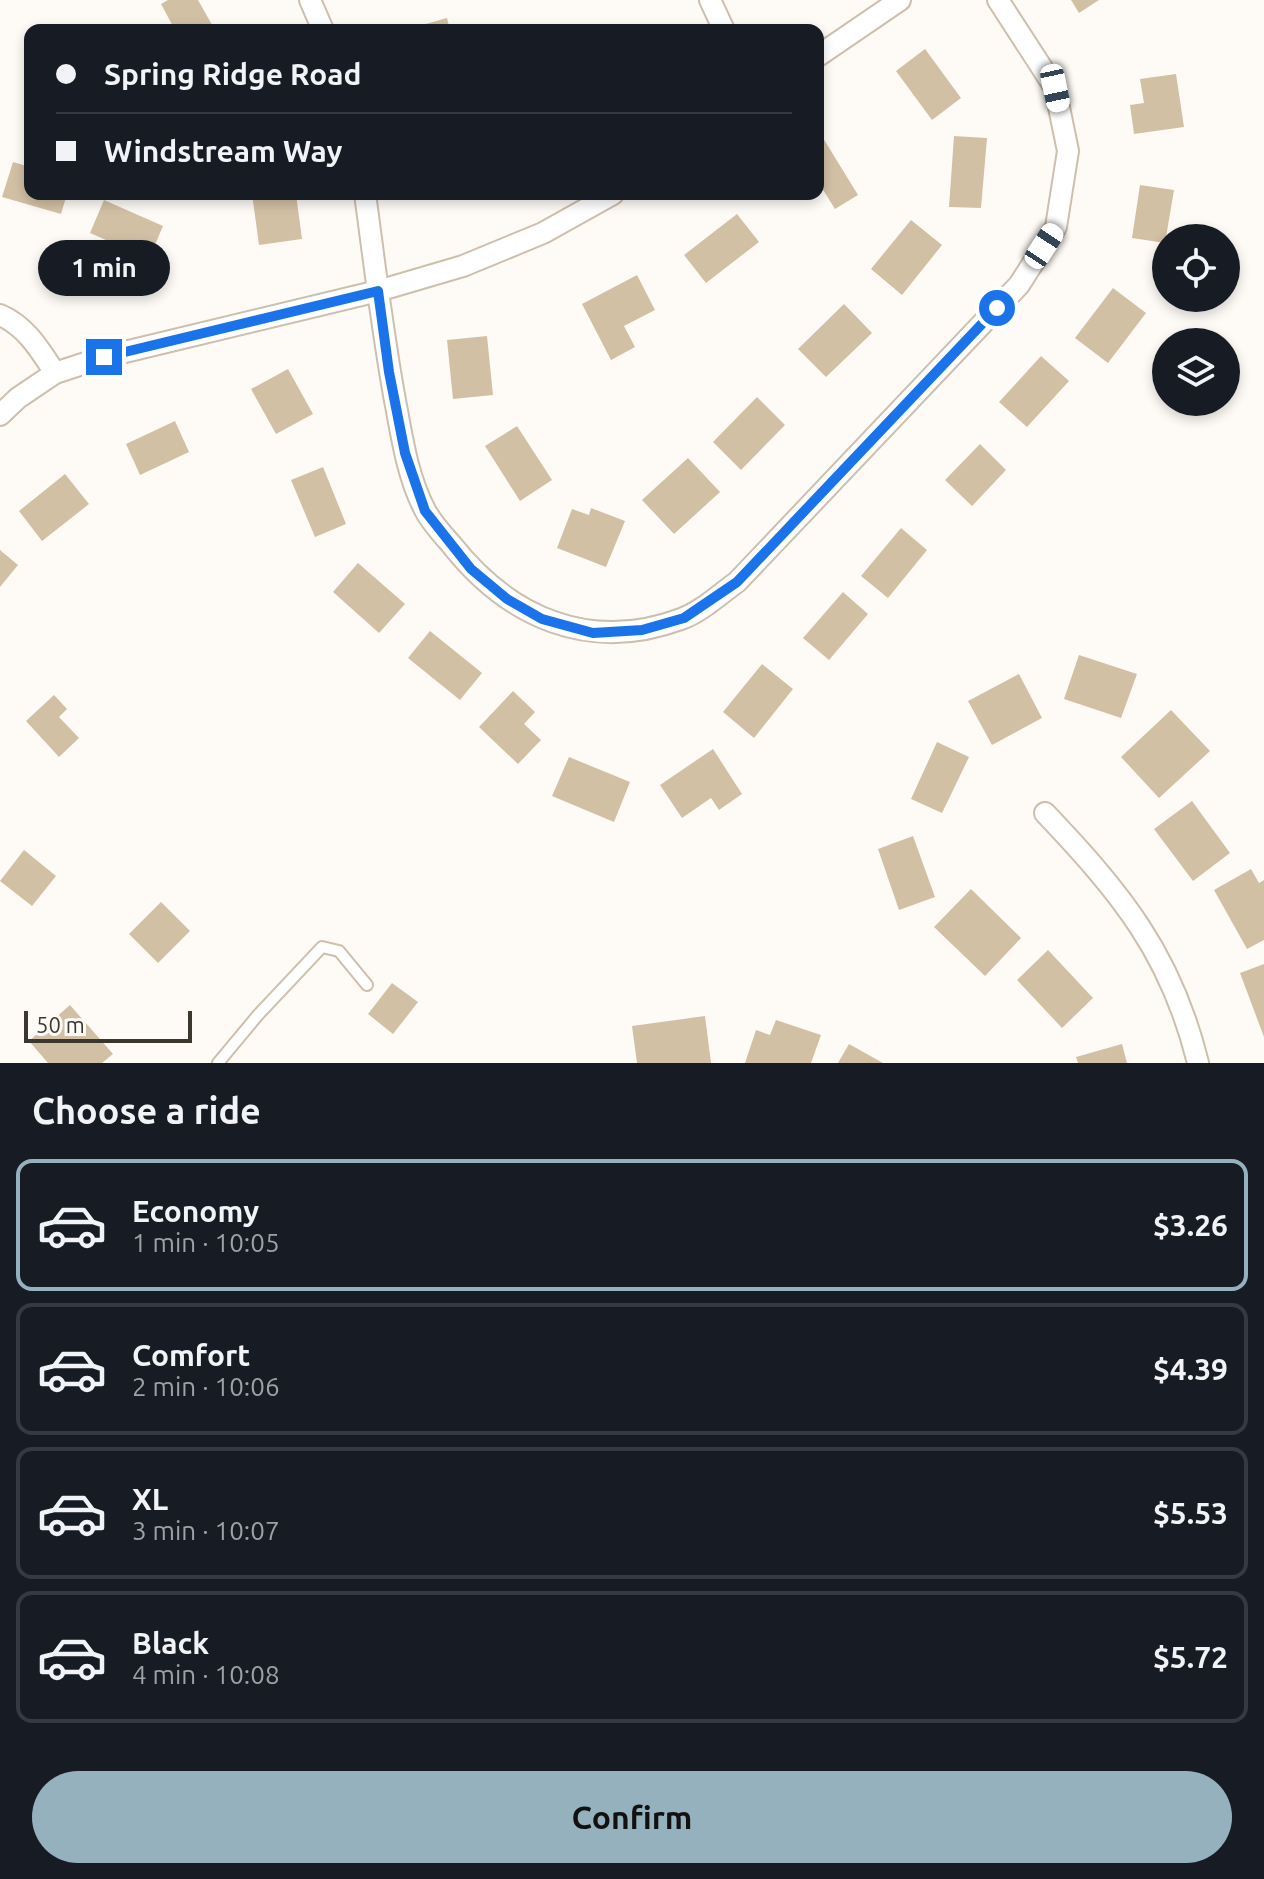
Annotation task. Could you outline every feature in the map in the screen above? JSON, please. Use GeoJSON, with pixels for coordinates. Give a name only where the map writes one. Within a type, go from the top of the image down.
{"type":"FeatureCollection","features":[{"type":"Feature","properties":{"kind":"street"},"geometry":{"type":"LineString","coordinates":[[310,0],[320,24]]}},
{"type":"Feature","properties":{"kind":"street"},"geometry":{"type":"LineString","coordinates":[[710,0],[721,24]]}},
{"type":"Feature","properties":{"kind":"street"},"geometry":{"type":"LineString","coordinates":[[824,52],[900,0]]}},
{"type":"Feature","properties":{"kind":"street"},"geometry":{"type":"LineString","coordinates":[[366,200],[389,372],[405,453],[425,511],[471,569],[507,599],[542,619],[593,633],[642,630],[684,618],[737,582],[1019,285],[1056,227],[1068,151],[1055,88],[998,0]]}},
{"type":"Feature","properties":{"kind":"street"},"geometry":{"type":"LineString","coordinates":[[0,415],[18,398],[55,373],[215,328],[378,291],[503,251],[602,200]]}},
{"type":"Feature","properties":{"kind":"street"},"geometry":{"type":"LineString","coordinates":[[0,315],[26,332],[55,373]]}},
{"type":"Feature","properties":{"kind":"street"},"geometry":{"type":"LineString","coordinates":[[1045,813],[1121,897],[1145,933],[1180,1001],[1198,1063]]}},
{"type":"Feature","properties":{"kind":"lane"},"geometry":{"type":"LineString","coordinates":[[218,1063],[267,1004],[322,947],[339,951],[367,985]]}},
{"type":"Feature","properties":{"kind":"building"},"geometry":{"type":"Polygon","coordinates":[[[168,0],[198,0],[212,24],[172,24],[161,4],[168,0]]]}},
{"type":"Feature","properties":{"kind":"building"},"geometry":{"type":"Polygon","coordinates":[[[1071,0],[1099,0],[1079,13],[1071,0]]]}},
{"type":"Feature","properties":{"kind":"building"},"geometry":{"type":"Polygon","coordinates":[[[447,18],[448,24],[426,24],[447,18]]]}},
{"type":"Feature","properties":{"kind":"building"},"geometry":{"type":"Polygon","coordinates":[[[925,49],[961,98],[932,120],[896,71],[925,49]]]}},
{"type":"Feature","properties":{"kind":"building"},"geometry":{"type":"Polygon","coordinates":[[[1176,74],[1184,127],[1134,134],[1130,105],[1144,103],[1140,79],[1176,74]]]}},
{"type":"Feature","properties":{"kind":"building"},"geometry":{"type":"Polygon","coordinates":[[[954,136],[987,138],[981,208],[949,207],[954,136]]]}},
{"type":"Feature","properties":{"kind":"building"},"geometry":{"type":"Polygon","coordinates":[[[824,140],[858,195],[835,209],[824,191],[824,140]]]}},
{"type":"Feature","properties":{"kind":"building"},"geometry":{"type":"Polygon","coordinates":[[[13,162],[24,165],[24,200],[65,200],[61,214],[2,197],[13,162]]]}},
{"type":"Feature","properties":{"kind":"building"},"geometry":{"type":"Polygon","coordinates":[[[1140,185],[1174,190],[1168,224],[1152,224],[1152,241],[1132,238],[1140,185]]]}},
{"type":"Feature","properties":{"kind":"building"},"geometry":{"type":"Polygon","coordinates":[[[104,200],[163,226],[149,259],[90,233],[104,200]]]}},
{"type":"Feature","properties":{"kind":"building"},"geometry":{"type":"Polygon","coordinates":[[[253,200],[297,200],[302,239],[259,245],[253,200]]]}},
{"type":"Feature","properties":{"kind":"building"},"geometry":{"type":"Polygon","coordinates":[[[737,214],[759,242],[706,283],[684,255],[737,214]]]}},
{"type":"Feature","properties":{"kind":"building"},"geometry":{"type":"Polygon","coordinates":[[[911,220],[942,245],[902,295],[871,269],[911,220]]]}},
{"type":"Feature","properties":{"kind":"building"},"geometry":{"type":"Polygon","coordinates":[[[637,275],[655,310],[624,326],[635,347],[611,360],[582,304],[637,275]]]}},
{"type":"Feature","properties":{"kind":"building"},"geometry":{"type":"Polygon","coordinates":[[[1113,288],[1146,313],[1108,363],[1075,338],[1113,288]]]}},
{"type":"Feature","properties":{"kind":"building"},"geometry":{"type":"Polygon","coordinates":[[[844,304],[872,333],[826,377],[798,349],[844,304]]]}},
{"type":"Feature","properties":{"kind":"building"},"geometry":{"type":"Polygon","coordinates":[[[487,336],[493,395],[453,399],[447,340],[487,336]]]}},
{"type":"Feature","properties":{"kind":"building"},"geometry":{"type":"Polygon","coordinates":[[[1041,356],[1069,381],[1027,427],[999,402],[1041,356]]]}},
{"type":"Feature","properties":{"kind":"building"},"geometry":{"type":"Polygon","coordinates":[[[288,369],[313,414],[276,434],[251,389],[288,369]]]}},
{"type":"Feature","properties":{"kind":"building"},"geometry":{"type":"Polygon","coordinates":[[[757,397],[785,425],[741,470],[713,442],[757,397]]]}},
{"type":"Feature","properties":{"kind":"building"},"geometry":{"type":"Polygon","coordinates":[[[175,421],[189,452],[140,475],[126,444],[175,421]]]}},
{"type":"Feature","properties":{"kind":"building"},"geometry":{"type":"Polygon","coordinates":[[[517,426],[552,480],[520,501],[485,446],[517,426]]]}},
{"type":"Feature","properties":{"kind":"building"},"geometry":{"type":"Polygon","coordinates":[[[980,444],[1006,470],[972,506],[945,480],[980,444]]]}},
{"type":"Feature","properties":{"kind":"building"},"geometry":{"type":"Polygon","coordinates":[[[688,458],[720,492],[674,534],[642,500],[688,458]]]}},
{"type":"Feature","properties":{"kind":"building"},"geometry":{"type":"Polygon","coordinates":[[[323,467],[346,524],[315,537],[291,480],[323,467]]]}},
{"type":"Feature","properties":{"kind":"building"},"geometry":{"type":"Polygon","coordinates":[[[65,474],[89,504],[42,541],[19,511],[65,474]]]}},
{"type":"Feature","properties":{"kind":"building"},"geometry":{"type":"Polygon","coordinates":[[[591,508],[625,521],[606,567],[557,548],[572,509],[589,515],[591,508]]]}},
{"type":"Feature","properties":{"kind":"building"},"geometry":{"type":"Polygon","coordinates":[[[901,528],[927,550],[888,598],[861,576],[901,528]]]}},
{"type":"Feature","properties":{"kind":"building"},"geometry":{"type":"Polygon","coordinates":[[[0,550],[18,565],[0,587],[0,550]]]}},
{"type":"Feature","properties":{"kind":"building"},"geometry":{"type":"Polygon","coordinates":[[[358,563],[405,604],[379,633],[333,592],[358,563]]]}},
{"type":"Feature","properties":{"kind":"building"},"geometry":{"type":"Polygon","coordinates":[[[843,592],[868,614],[829,660],[803,638],[843,592]]]}},
{"type":"Feature","properties":{"kind":"building"},"geometry":{"type":"Polygon","coordinates":[[[430,631],[482,673],[460,700],[408,658],[430,631]]]}},
{"type":"Feature","properties":{"kind":"building"},"geometry":{"type":"Polygon","coordinates":[[[1079,655],[1137,674],[1121,718],[1064,699],[1079,655]]]}},
{"type":"Feature","properties":{"kind":"building"},"geometry":{"type":"Polygon","coordinates":[[[762,664],[793,689],[754,738],[723,712],[762,664]]]}},
{"type":"Feature","properties":{"kind":"building"},"geometry":{"type":"Polygon","coordinates":[[[1019,674],[1042,718],[992,745],[968,701],[1019,674]]]}},
{"type":"Feature","properties":{"kind":"building"},"geometry":{"type":"Polygon","coordinates":[[[513,691],[535,712],[524,724],[541,740],[518,764],[479,727],[513,691]]]}},
{"type":"Feature","properties":{"kind":"building"},"geometry":{"type":"Polygon","coordinates":[[[54,695],[67,709],[59,717],[79,738],[59,757],[26,721],[54,695]]]}},
{"type":"Feature","properties":{"kind":"building"},"geometry":{"type":"Polygon","coordinates":[[[1171,710],[1210,751],[1159,798],[1121,757],[1171,710]]]}},
{"type":"Feature","properties":{"kind":"building"},"geometry":{"type":"Polygon","coordinates":[[[937,742],[969,757],[942,813],[911,799],[937,742]]]}},
{"type":"Feature","properties":{"kind":"building"},"geometry":{"type":"Polygon","coordinates":[[[713,749],[742,794],[719,810],[711,798],[682,818],[660,785],[713,749]]]}},
{"type":"Feature","properties":{"kind":"building"},"geometry":{"type":"Polygon","coordinates":[[[569,757],[630,782],[614,822],[552,796],[569,757]]]}},
{"type":"Feature","properties":{"kind":"building"},"geometry":{"type":"Polygon","coordinates":[[[1192,801],[1230,853],[1193,881],[1154,829],[1192,801]]]}},
{"type":"Feature","properties":{"kind":"building"},"geometry":{"type":"Polygon","coordinates":[[[913,836],[935,897],[899,910],[878,849],[913,836]]]}},
{"type":"Feature","properties":{"kind":"building"},"geometry":{"type":"Polygon","coordinates":[[[24,850],[56,876],[32,906],[0,881],[24,850]]]}},
{"type":"Feature","properties":{"kind":"building"},"geometry":{"type":"Polygon","coordinates":[[[1251,869],[1259,883],[1264,880],[1264,940],[1247,949],[1214,890],[1251,869]]]}},
{"type":"Feature","properties":{"kind":"building"},"geometry":{"type":"Polygon","coordinates":[[[971,889],[1021,938],[985,976],[934,927],[971,889]]]}},
{"type":"Feature","properties":{"kind":"building"},"geometry":{"type":"Polygon","coordinates":[[[161,902],[190,931],[158,963],[129,934],[161,902]]]}},
{"type":"Feature","properties":{"kind":"building"},"geometry":{"type":"Polygon","coordinates":[[[1048,950],[1093,998],[1062,1028],[1017,980],[1048,950]]]}},
{"type":"Feature","properties":{"kind":"building"},"geometry":{"type":"Polygon","coordinates":[[[1264,964],[1264,1037],[1240,973],[1264,964]]]}},
{"type":"Feature","properties":{"kind":"building"},"geometry":{"type":"Polygon","coordinates":[[[392,983],[418,1002],[393,1034],[368,1014],[392,983]]]}},
{"type":"Feature","properties":{"kind":"building"},"geometry":{"type":"Polygon","coordinates":[[[70,1005],[113,1054],[102,1063],[48,1063],[29,1041],[70,1005]]]}},
{"type":"Feature","properties":{"kind":"building"},"geometry":{"type":"Polygon","coordinates":[[[705,1016],[711,1063],[637,1063],[632,1026],[705,1016]]]}},
{"type":"Feature","properties":{"kind":"building"},"geometry":{"type":"Polygon","coordinates":[[[776,1020],[821,1035],[811,1063],[745,1063],[756,1030],[770,1035],[776,1020]]]}},
{"type":"Feature","properties":{"kind":"building"},"geometry":{"type":"Polygon","coordinates":[[[849,1044],[883,1063],[838,1063],[849,1044]]]}},
{"type":"Feature","properties":{"kind":"building"},"geometry":{"type":"Polygon","coordinates":[[[1122,1044],[1127,1063],[1078,1063],[1076,1057],[1122,1044]]]}},
{"type":"Feature","properties":{"kind":"route"},"geometry":{"type":"LineString","coordinates":[[104,357],[378,291],[389,372],[405,453],[425,511],[471,569],[507,599],[542,619],[593,633],[642,630],[684,618],[737,582],[997,308]]}}]}
